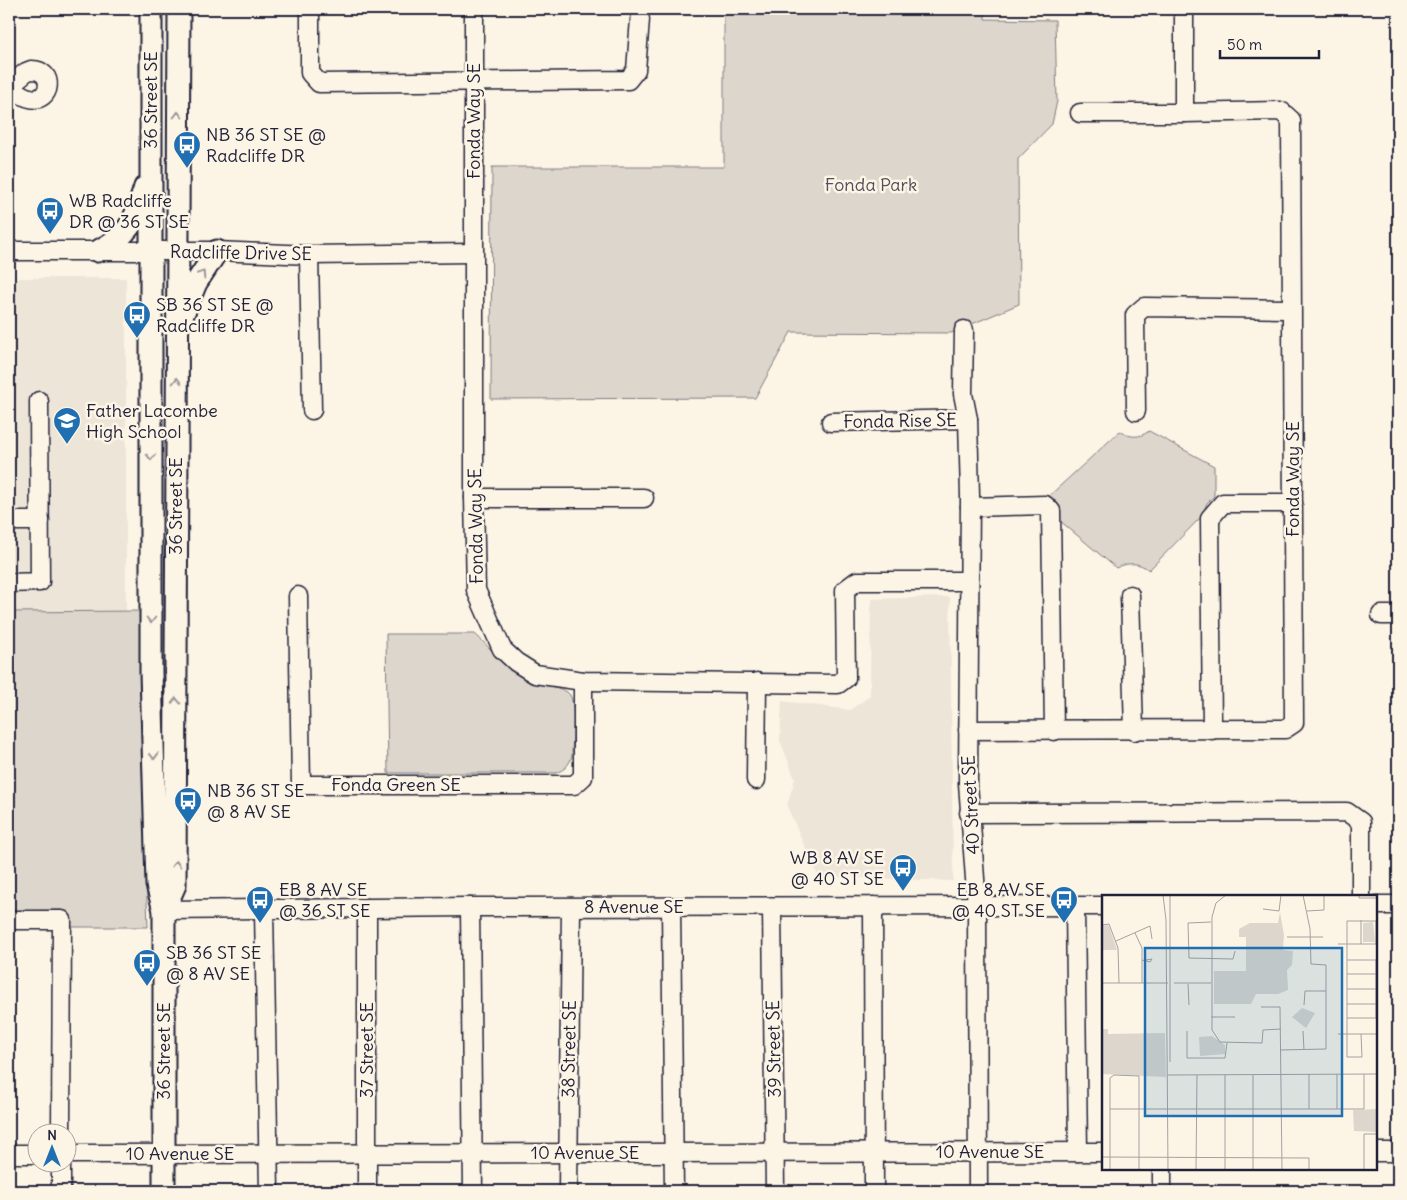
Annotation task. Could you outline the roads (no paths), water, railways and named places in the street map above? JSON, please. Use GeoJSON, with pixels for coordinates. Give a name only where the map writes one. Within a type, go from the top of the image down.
{"type":"FeatureCollection","features":[{"type":"Feature","properties":{"kind":"main road","name":"36 Street SE"},"geometry":{"type":"LineString","coordinates":[[151,9],[151,672],[157,885],[164,910],[164,1191]]}},
{"type":"Feature","properties":{"kind":"main road","name":"36 Street SE"},"geometry":{"type":"LineString","coordinates":[[164,910],[175,885],[179,9]]}},
{"type":"Feature","properties":{"kind":"main road"},"geometry":{"type":"LineString","coordinates":[[98,251],[114,243],[130,227],[136,217],[151,165]]}},
{"type":"Feature","properties":{"kind":"main road"},"geometry":{"type":"LineString","coordinates":[[177,331],[196,283],[217,251]]}},
{"type":"Feature","properties":{"kind":"street"},"geometry":{"type":"LineString","coordinates":[[310,9],[310,74],[319,83],[628,80],[636,70],[640,19]]}},
{"type":"Feature","properties":{"kind":"street","name":"Fonda Way SE"},"geometry":{"type":"LineString","coordinates":[[474,9],[473,254],[476,590],[502,649],[516,662],[535,674],[583,681],[838,684],[846,678],[845,590],[857,581],[968,581]]}},
{"type":"Feature","properties":{"kind":"street"},"geometry":{"type":"LineString","coordinates":[[1184,9],[1184,113]]}},
{"type":"Feature","properties":{"kind":"street","name":"Fonda Way SE"},"geometry":{"type":"LineString","coordinates":[[968,730],[1134,731],[1285,729],[1294,723],[1291,120],[1281,111],[1080,113]]}},
{"type":"Feature","properties":{"kind":"street","name":"Radcliffe Drive SE"},"geometry":{"type":"LineString","coordinates":[[9,251],[217,251],[309,255],[473,254]]}},
{"type":"Feature","properties":{"kind":"street"},"geometry":{"type":"LineString","coordinates":[[309,255],[312,410]]}},
{"type":"Feature","properties":{"kind":"street"},"geometry":{"type":"LineString","coordinates":[[1136,411],[1136,315],[1144,307],[1291,309]]}},
{"type":"Feature","properties":{"kind":"street","name":"40 Street SE"},"geometry":{"type":"LineString","coordinates":[[964,330],[963,394],[968,419],[970,507],[968,581],[969,813],[977,906],[978,1191]]}},
{"type":"Feature","properties":{"kind":"street"},"geometry":{"type":"LineString","coordinates":[[9,583],[40,582],[39,401]]}},
{"type":"Feature","properties":{"kind":"street","name":"Fonda Rise SE"},"geometry":{"type":"LineString","coordinates":[[832,422],[968,419]]}},
{"type":"Feature","properties":{"kind":"street"},"geometry":{"type":"LineString","coordinates":[[474,498],[644,498]]}},
{"type":"Feature","properties":{"kind":"street"},"geometry":{"type":"LineString","coordinates":[[1212,730],[1210,518],[1223,503],[1293,503]]}},
{"type":"Feature","properties":{"kind":"street"},"geometry":{"type":"LineString","coordinates":[[970,507],[1045,505],[1051,511],[1054,731]]}},
{"type":"Feature","properties":{"kind":"street"},"geometry":{"type":"LineString","coordinates":[[9,521],[40,521]]}},
{"type":"Feature","properties":{"kind":"street"},"geometry":{"type":"LineString","coordinates":[[1130,595],[1134,731]]}},
{"type":"Feature","properties":{"kind":"street","name":"Fonda Green SE"},"geometry":{"type":"LineString","coordinates":[[298,596],[300,785],[574,785],[583,777],[583,681]]}},
{"type":"Feature","properties":{"kind":"street"},"geometry":{"type":"LineString","coordinates":[[756,780],[757,682]]}},
{"type":"Feature","properties":{"kind":"street"},"geometry":{"type":"LineString","coordinates":[[969,813],[1347,812],[1361,822],[1361,895]]}},
{"type":"Feature","properties":{"kind":"street"},"geometry":{"type":"LineString","coordinates":[[1377,905],[1398,905]]}},
{"type":"Feature","properties":{"kind":"street"},"geometry":{"type":"LineString","coordinates":[[873,906],[874,1191]]}},
{"type":"Feature","properties":{"kind":"street"},"geometry":{"type":"LineString","coordinates":[[1075,906],[1078,1152]]}},
{"type":"Feature","properties":{"kind":"street","name":"8 Avenue SE"},"geometry":{"type":"LineString","coordinates":[[164,910],[470,907],[1102,906]]}},
{"type":"Feature","properties":{"kind":"street"},"geometry":{"type":"LineString","coordinates":[[470,907],[473,1191]]}},
{"type":"Feature","properties":{"kind":"street","name":"38 Street SE"},"geometry":{"type":"LineString","coordinates":[[568,1191],[571,907]]}},
{"type":"Feature","properties":{"kind":"street"},"geometry":{"type":"LineString","coordinates":[[671,907],[674,1191]]}},
{"type":"Feature","properties":{"kind":"street","name":"39 Street SE"},"geometry":{"type":"LineString","coordinates":[[772,907],[775,1191]]}},
{"type":"Feature","properties":{"kind":"street","name":"37 Street SE"},"geometry":{"type":"LineString","coordinates":[[367,908],[367,1191]]}},
{"type":"Feature","properties":{"kind":"street"},"geometry":{"type":"LineString","coordinates":[[264,910],[270,1154],[269,1191]]}},
{"type":"Feature","properties":{"kind":"street"},"geometry":{"type":"LineString","coordinates":[[9,920],[62,920],[62,1122]]}},
{"type":"Feature","properties":{"kind":"street","name":"10 Avenue SE"},"geometry":{"type":"LineString","coordinates":[[78,1154],[1102,1152]]}},
{"type":"Feature","properties":{"kind":"street"},"geometry":{"type":"LineString","coordinates":[[1377,1152],[1398,1152]]}},
{"type":"Feature","properties":{"kind":"street"},"geometry":{"type":"LineString","coordinates":[[9,1154],[28,1154]]}},
{"type":"Feature","properties":{"kind":"street"},"geometry":{"type":"LineString","coordinates":[[1162,1170],[1162,1191]]}},
{"type":"Feature","properties":{"kind":"street"},"geometry":{"type":"LineString","coordinates":[[61,1172],[61,1191]]}},
{"type":"Feature","properties":{"kind":"place","name":"NB 36 ST SE @ Radcliffe DR"},"geometry":{"type":"Point","coordinates":[187,169]}},
{"type":"Feature","properties":{"kind":"place","name":"WB Radcliffe DR @ 36 ST SE"},"geometry":{"type":"Point","coordinates":[50,235]}},
{"type":"Feature","properties":{"kind":"place","name":"SB 36 ST SE @ Radcliffe DR"},"geometry":{"type":"Point","coordinates":[137,339]}},
{"type":"Feature","properties":{"kind":"place","name":"Father Lacombe High School"},"geometry":{"type":"Point","coordinates":[67,445]}},
{"type":"Feature","properties":{"kind":"place","name":"NB 36 ST SE @ 8 AV SE"},"geometry":{"type":"Point","coordinates":[188,825]}},
{"type":"Feature","properties":{"kind":"place","name":"WB 8 AV SE @ 40 ST SE"},"geometry":{"type":"Point","coordinates":[903,892]}},
{"type":"Feature","properties":{"kind":"place","name":"EB 8 AV SE @ 36 ST SE"},"geometry":{"type":"Point","coordinates":[260,924]}},
{"type":"Feature","properties":{"kind":"place","name":"EB 8 AV SE @ 40 ST SE"},"geometry":{"type":"Point","coordinates":[1064,924]}},
{"type":"Feature","properties":{"kind":"place","name":"SB 36 ST SE @ 8 AV SE"},"geometry":{"type":"Point","coordinates":[147,987]}},
{"type":"Feature","properties":{"kind":"park label","name":"Fonda Park"},"geometry":{"type":"Point","coordinates":[871,185]}}]}
